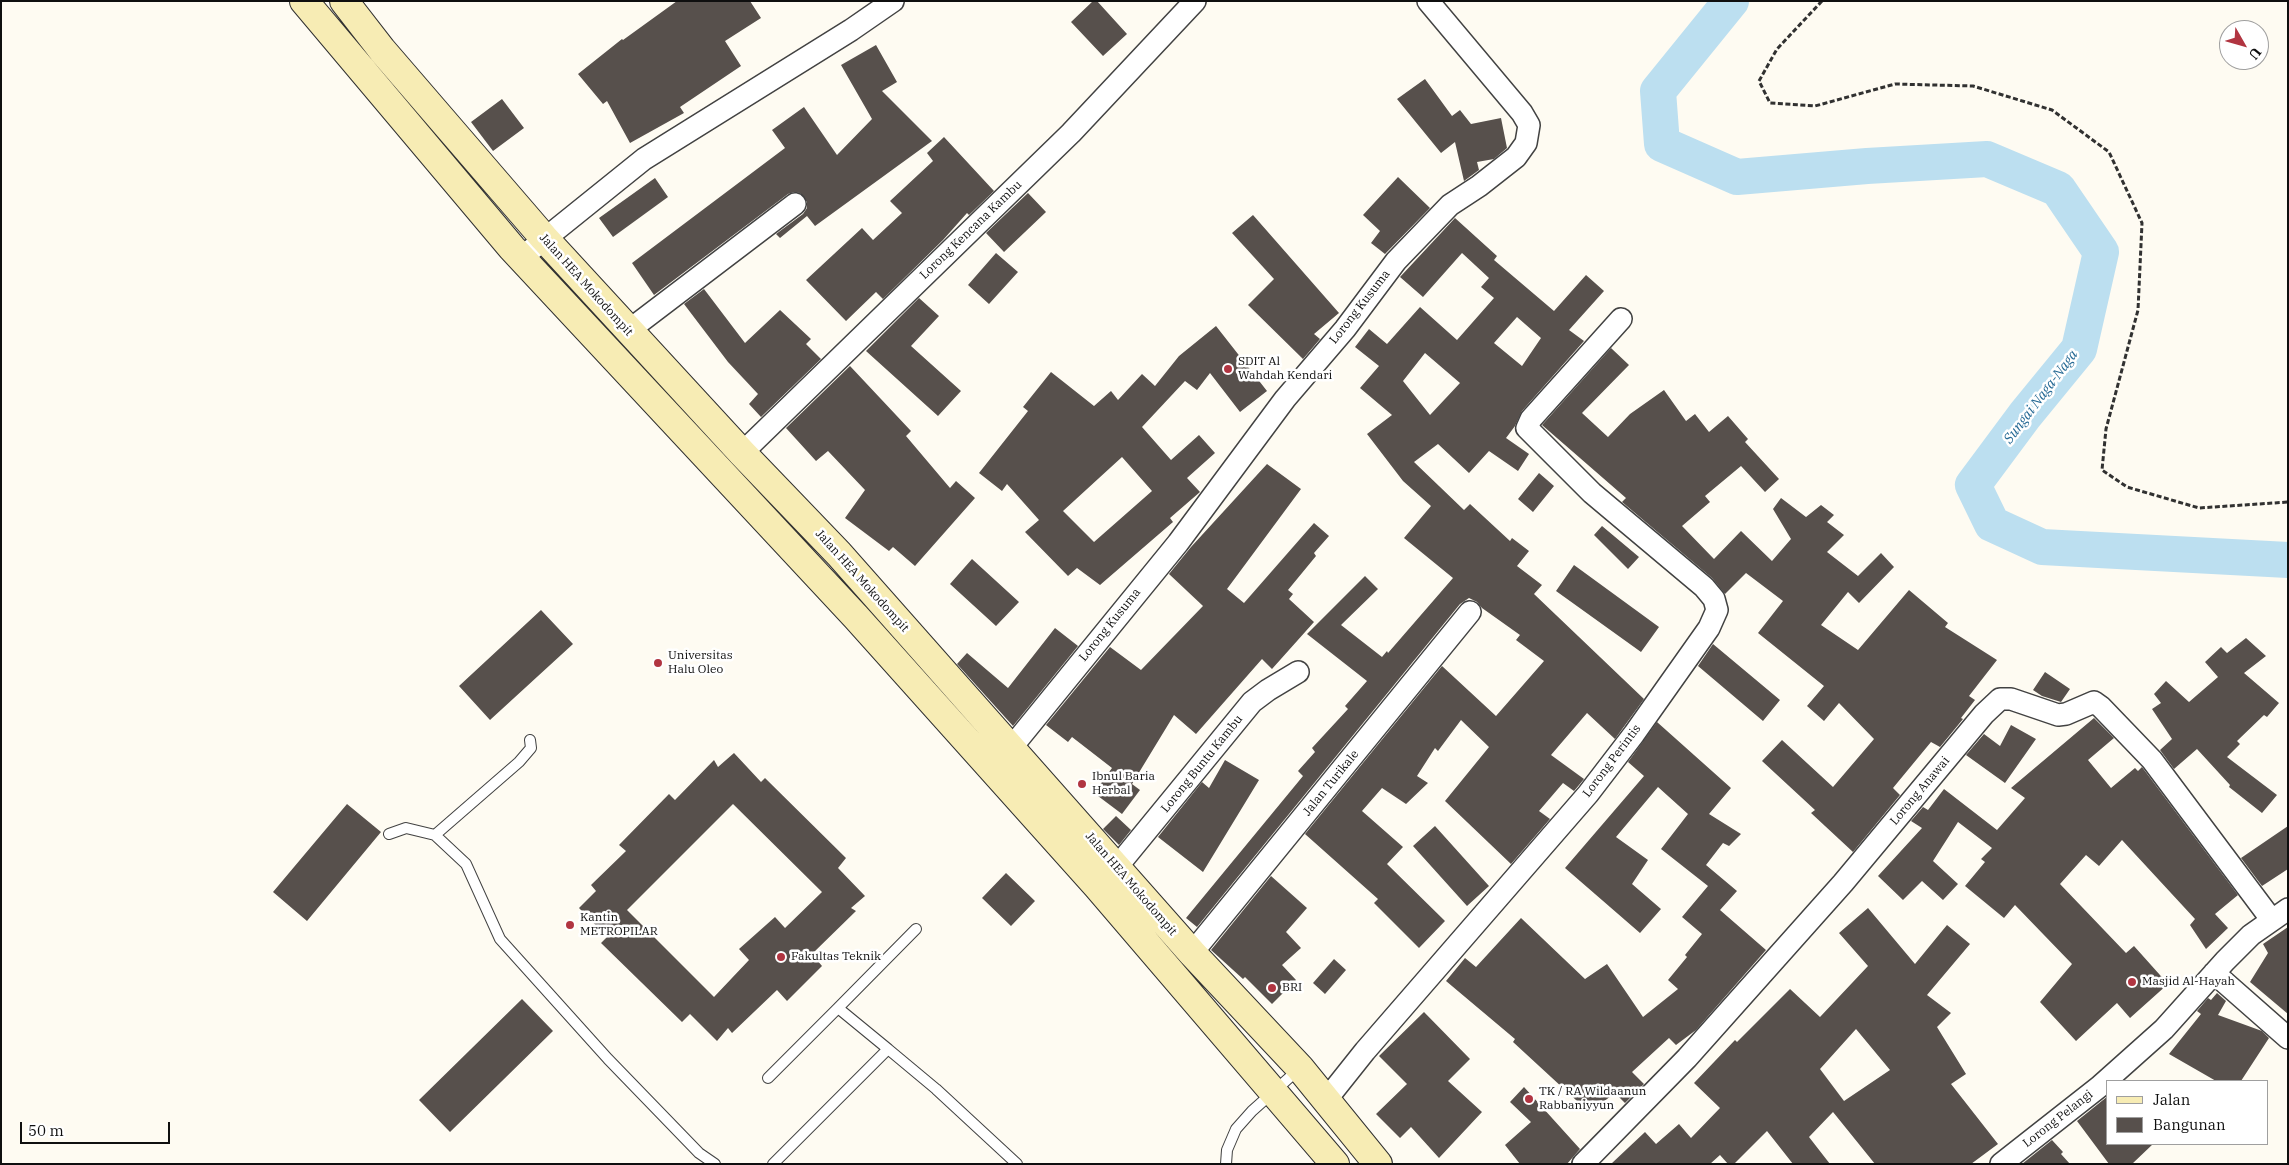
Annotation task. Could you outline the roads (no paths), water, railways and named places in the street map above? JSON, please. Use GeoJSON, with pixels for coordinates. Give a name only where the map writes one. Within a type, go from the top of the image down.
{"type":"FeatureCollection","features":[{"type":"Feature","properties":{"kind":"street"},"geometry":{"type":"LineString","coordinates":[[304,1],[521,258],[856,617],[1097,886],[1335,1164]]}},
{"type":"Feature","properties":{"kind":"street","name":"Jalan HEA Mokodompit"},"geometry":{"type":"LineString","coordinates":[[344,1],[382,50],[544,238],[628,331],[839,554],[1192,953],[1300,1068],[1375,1163]]}},
{"type":"Feature","properties":{"kind":"street"},"geometry":{"type":"LineString","coordinates":[[521,258],[644,159],[851,30],[894,1]]}},
{"type":"Feature","properties":{"kind":"street","name":"Lorong Kencana Kambu"},"geometry":{"type":"LineString","coordinates":[[742,453],[1071,133],[1195,1]]}},
{"type":"Feature","properties":{"kind":"street","name":"Lorong Kusuma"},"geometry":{"type":"LineString","coordinates":[[1011,748],[1178,543],[1286,399],[1344,329],[1396,261],[1450,205],[1479,186],[1516,157],[1526,143],[1529,125],[1522,112],[1428,1]]}},
{"type":"Feature","properties":{"kind":"street"},"geometry":{"type":"LineString","coordinates":[[628,331],[795,204]]}},
{"type":"Feature","properties":{"kind":"street","name":"Lorong Perintis"},"geometry":{"type":"LineString","coordinates":[[1326,1100],[1365,1051],[1588,794],[1634,734],[1708,628],[1717,610],[1714,599],[1704,587],[1592,494],[1527,428],[1530,419],[1621,319]]}},
{"type":"Feature","properties":{"kind":"street","name":"Jalan Turikale"},"geometry":{"type":"LineString","coordinates":[[1192,953],[1470,612]]}},
{"type":"Feature","properties":{"kind":"street"},"geometry":{"type":"LineString","coordinates":[[905,672],[926,653]]}},
{"type":"Feature","properties":{"kind":"street","name":"Lorong Buntu Kambu"},"geometry":{"type":"LineString","coordinates":[[1116,868],[1252,702],[1298,672]]}},
{"type":"Feature","properties":{"kind":"street","name":"Lorong Anawai"},"geometry":{"type":"LineString","coordinates":[[1583,1164],[1687,1058],[1843,883],[1962,740],[2000,699],[2011,699],[2058,715],[2066,714],[2094,702],[2101,707],[2152,760],[2280,914]]}},
{"type":"Feature","properties":{"kind":"street","name":"Lorong Pelangi"},"geometry":{"type":"LineString","coordinates":[[2107,1080],[2164,1029],[2251,935],[2280,914]]}},
{"type":"Feature","properties":{"kind":"street"},"geometry":{"type":"LineString","coordinates":[[2214,974],[2288,1038]]}},
{"type":"Feature","properties":{"kind":"street","name":"Lorong Pelangi"},"geometry":{"type":"LineString","coordinates":[[2001,1164],[2106,1081]]}},
{"type":"Feature","properties":{"kind":"lane"},"geometry":{"type":"LineString","coordinates":[[435,834],[519,762],[531,748],[530,740]]}},
{"type":"Feature","properties":{"kind":"lane"},"geometry":{"type":"LineString","coordinates":[[389,834],[406,828],[435,834],[466,864],[500,939],[608,1059],[699,1154],[716,1164]]}},
{"type":"Feature","properties":{"kind":"lane"},"geometry":{"type":"LineString","coordinates":[[768,1078],[916,929]]}},
{"type":"Feature","properties":{"kind":"lane"},"geometry":{"type":"LineString","coordinates":[[838,1008],[936,1089],[1016,1164]]}},
{"type":"Feature","properties":{"kind":"lane"},"geometry":{"type":"LineString","coordinates":[[773,1164],[888,1049]]}},
{"type":"Feature","properties":{"kind":"lane"},"geometry":{"type":"LineString","coordinates":[[1226,1164],[1227,1150],[1236,1129],[1252,1111],[1300,1068]]}},
{"type":"Feature","properties":{"kind":"waterway","name":"Sungai Naga-Naga"},"geometry":{"type":"LineString","coordinates":[[1731,1],[1658,91],[1662,144],[1737,177],[1867,166],[1987,159],[2058,189],[2101,252],[2079,349],[2025,415],[1973,485],[1992,524],[2042,547],[2288,560]]}},
{"type":"Feature","properties":{"kind":"place","name":"SDIT Al Wahdah Kendari"},"geometry":{"type":"Point","coordinates":[1228,369]}},
{"type":"Feature","properties":{"kind":"place","name":"Universitas Halu Oleo"},"geometry":{"type":"Point","coordinates":[658,663]}},
{"type":"Feature","properties":{"kind":"place","name":"Ibnul Baria Herbal"},"geometry":{"type":"Point","coordinates":[1082,784]}},
{"type":"Feature","properties":{"kind":"place","name":"Kantin METROPILAR"},"geometry":{"type":"Point","coordinates":[570,925]}},
{"type":"Feature","properties":{"kind":"place","name":"Fakultas Teknik"},"geometry":{"type":"Point","coordinates":[781,957]}},
{"type":"Feature","properties":{"kind":"place","name":"Masjid Al-Hayah"},"geometry":{"type":"Point","coordinates":[2132,982]}},
{"type":"Feature","properties":{"kind":"place","name":"BRI"},"geometry":{"type":"Point","coordinates":[1272,988]}},
{"type":"Feature","properties":{"kind":"place","name":"TK / RA Wildaanun Rabbaniyyun"},"geometry":{"type":"Point","coordinates":[1529,1099]}}]}
